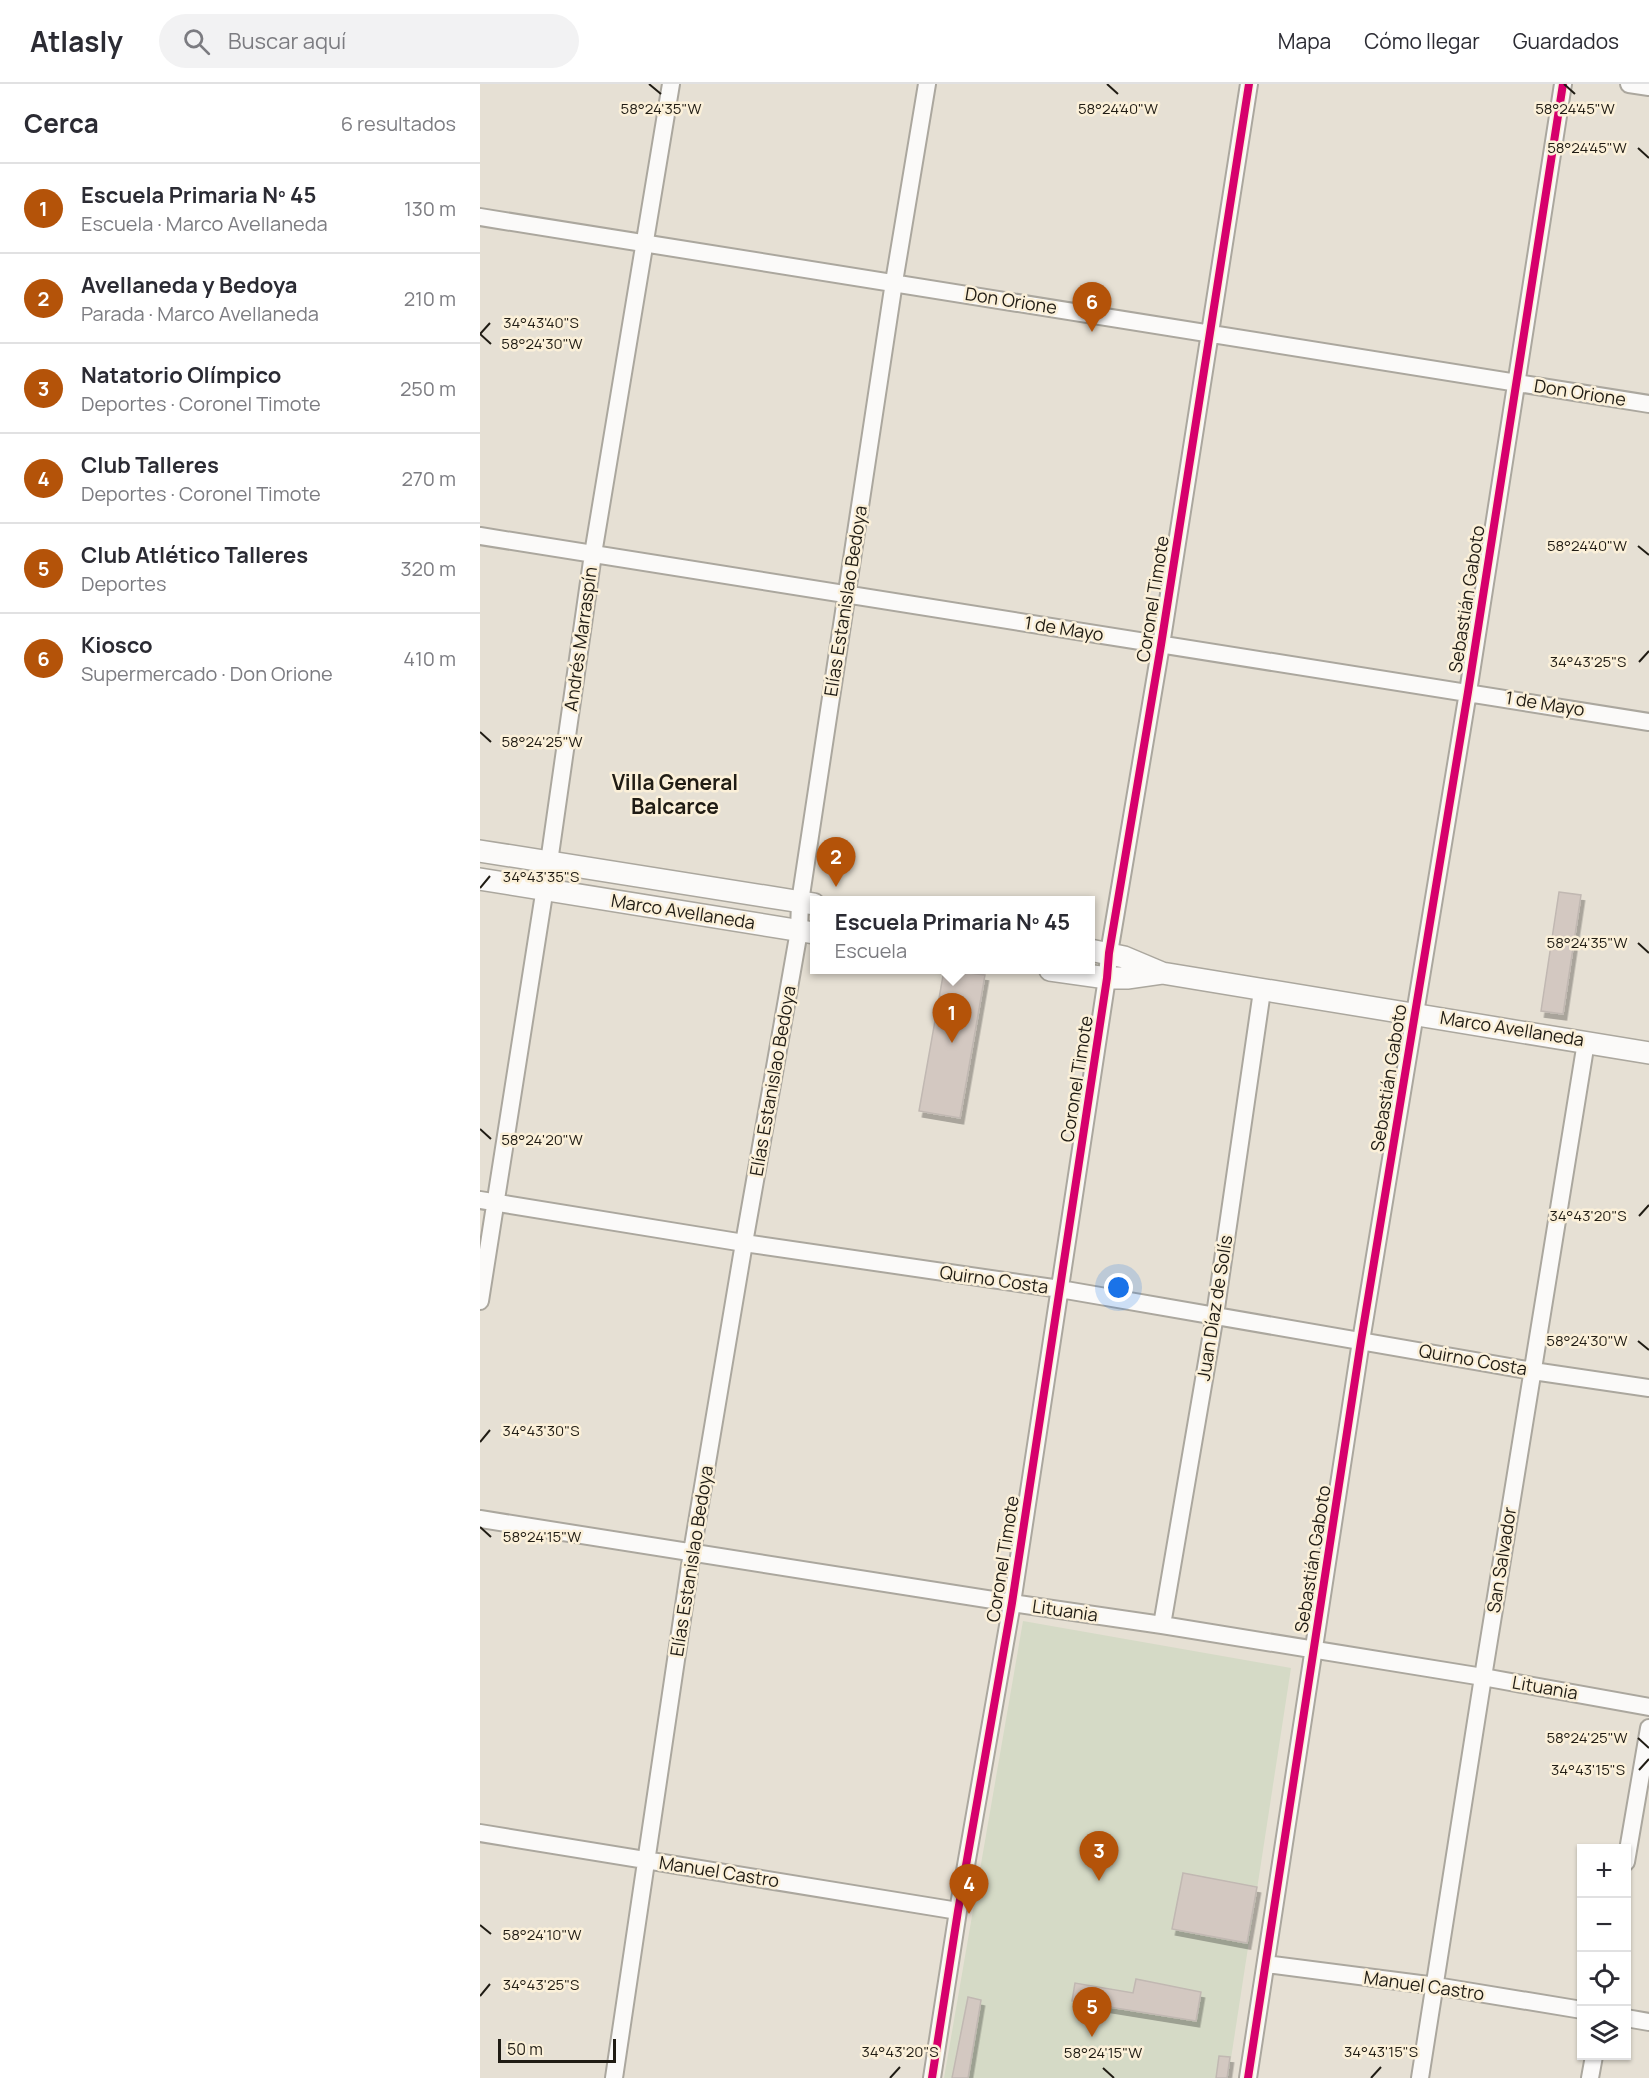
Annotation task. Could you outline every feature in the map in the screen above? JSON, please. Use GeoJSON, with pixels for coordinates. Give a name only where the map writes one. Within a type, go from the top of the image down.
{"type":"FeatureCollection","features":[{"type":"Feature","properties":{"kind":"street","name":"Andrés Marraspín"},"geometry":{"type":"LineString","coordinates":[[480,1301],[488,1201],[549,862],[593,554],[671,84]]}},
{"type":"Feature","properties":{"kind":"street","name":"Elías Estanislao Bedoya"},"geometry":{"type":"LineString","coordinates":[[614,2078],[648,1861],[692,1552],[744,1243],[807,932],[807,903],[846,595],[927,84]]}},
{"type":"Feature","properties":{"kind":"street","name":"Coronel Timote"},"geometry":{"type":"LineString","coordinates":[[932,2078],[958,1911],[1012,1603],[1107,978],[1100,951],[1161,645],[1249,84]]}},
{"type":"Feature","properties":{"kind":"street","name":"Sebastián Gaboto"},"geometry":{"type":"LineString","coordinates":[[1248,2078],[1361,1341],[1468,692],[1563,84]]}},
{"type":"Feature","properties":{"kind":"street"},"geometry":{"type":"LineString","coordinates":[[1629,84],[1649,87]]}},
{"type":"Feature","properties":{"kind":"street","name":"Don Orione"},"geometry":{"type":"LineString","coordinates":[[480,217],[1649,404]]}},
{"type":"Feature","properties":{"kind":"street","name":"1 de Mayo"},"geometry":{"type":"LineString","coordinates":[[480,536],[1649,722]]}},
{"type":"Feature","properties":{"kind":"street","name":"Marco Avellaneda"},"geometry":{"type":"LineString","coordinates":[[480,851],[807,903]]}},
{"type":"Feature","properties":{"kind":"street","name":"Marco Avellaneda"},"geometry":{"type":"LineString","coordinates":[[480,879],[807,932]]}},
{"type":"Feature","properties":{"kind":"street","name":"Marco Avellaneda"},"geometry":{"type":"LineString","coordinates":[[1100,951],[1162,973],[1649,1053]]}},
{"type":"Feature","properties":{"kind":"street","name":"Marco Avellaneda"},"geometry":{"type":"LineString","coordinates":[[1082,974],[1127,978],[1162,973]]}},
{"type":"Feature","properties":{"kind":"street","name":"Juan Díaz de Solís"},"geometry":{"type":"LineString","coordinates":[[1162,1625],[1215,1315],[1262,991]]}},
{"type":"Feature","properties":{"kind":"street","name":"San Salvador"},"geometry":{"type":"LineString","coordinates":[[1420,2078],[1586,1042]]}},
{"type":"Feature","properties":{"kind":"street","name":"Quirno Costa"},"geometry":{"type":"LineString","coordinates":[[488,1201],[744,1243],[1060,1289],[1533,1371],[1649,1388]]}},
{"type":"Feature","properties":{"kind":"street","name":"Lituania"},"geometry":{"type":"LineString","coordinates":[[480,1519],[1315,1649],[1649,1707]]}},
{"type":"Feature","properties":{"kind":"street"},"geometry":{"type":"LineString","coordinates":[[1629,1844],[1649,1728]]}},
{"type":"Feature","properties":{"kind":"street","name":"Manuel Castro"},"geometry":{"type":"LineString","coordinates":[[480,1833],[958,1911]]}},
{"type":"Feature","properties":{"kind":"street","name":"Manuel Castro"},"geometry":{"type":"LineString","coordinates":[[1266,1964],[1436,1986],[1577,2009]]}},
{"type":"Feature","properties":{"kind":"street"},"geometry":{"type":"LineString","coordinates":[[1631,2019],[1649,2022]]}},
{"type":"Feature","properties":{"kind":"street"},"geometry":{"type":"LineString","coordinates":[[1590,2078],[1593,2060]]}},
{"type":"Feature","properties":{"kind":"green space"},"geometry":{"type":"Polygon","coordinates":[[[1023,1621],[1291,1668],[1228,2078],[944,2078],[1023,1621]]]}},
{"type":"Feature","properties":{"kind":"building"},"geometry":{"type":"Polygon","coordinates":[[[1559,892],[1581,895],[1563,1014],[1541,1011],[1559,892]]]}},
{"type":"Feature","properties":{"kind":"building"},"geometry":{"type":"Polygon","coordinates":[[[943,974],[985,975],[960,1118],[919,1111],[943,974]]]}},
{"type":"Feature","properties":{"kind":"building"},"geometry":{"type":"Polygon","coordinates":[[[1183,1873],[1257,1887],[1247,1943],[1172,1929],[1183,1873]]]}},
{"type":"Feature","properties":{"kind":"building"},"geometry":{"type":"Polygon","coordinates":[[[1136,1979],[1201,1992],[1196,2021],[1072,2001],[1075,1983],[1133,1993],[1136,1979]]]}},
{"type":"Feature","properties":{"kind":"building"},"geometry":{"type":"Polygon","coordinates":[[[968,1997],[981,2000],[968,2078],[952,2078],[968,1997]]]}},
{"type":"Feature","properties":{"kind":"building"},"geometry":{"type":"Polygon","coordinates":[[[1219,2056],[1230,2057],[1227,2078],[1216,2078],[1219,2056]]]}},
{"type":"Feature","properties":{"kind":"cycle path"},"geometry":{"type":"LineString","coordinates":[[932,2078],[958,1911],[1012,1603],[1109,953],[1161,645],[1249,84]]}},
{"type":"Feature","properties":{"kind":"cycle path"},"geometry":{"type":"LineString","coordinates":[[1248,2078],[1361,1341],[1468,692],[1563,84]]}},
{"type":"Feature","properties":{"kind":"place","name":"Kiosco"},"geometry":{"type":"Point","coordinates":[1092,332]}},
{"type":"Feature","properties":{"kind":"place","name":"Avellaneda y Bedoya"},"geometry":{"type":"Point","coordinates":[836,887]}},
{"type":"Feature","properties":{"kind":"place","name":"Escuela Primaria Nº 45"},"geometry":{"type":"Point","coordinates":[952,1043]}},
{"type":"Feature","properties":{"kind":"place","name":"Natatorio Olímpico"},"geometry":{"type":"Point","coordinates":[1099,1881]}},
{"type":"Feature","properties":{"kind":"place","name":"Club Talleres"},"geometry":{"type":"Point","coordinates":[969,1914]}},
{"type":"Feature","properties":{"kind":"place","name":"Club Atlético Talleres"},"geometry":{"type":"Point","coordinates":[1092,2037]}},
{"type":"Feature","properties":{"kind":"district","name":"Villa General Balcarce"},"geometry":{"type":"Point","coordinates":[675,795]}}]}
